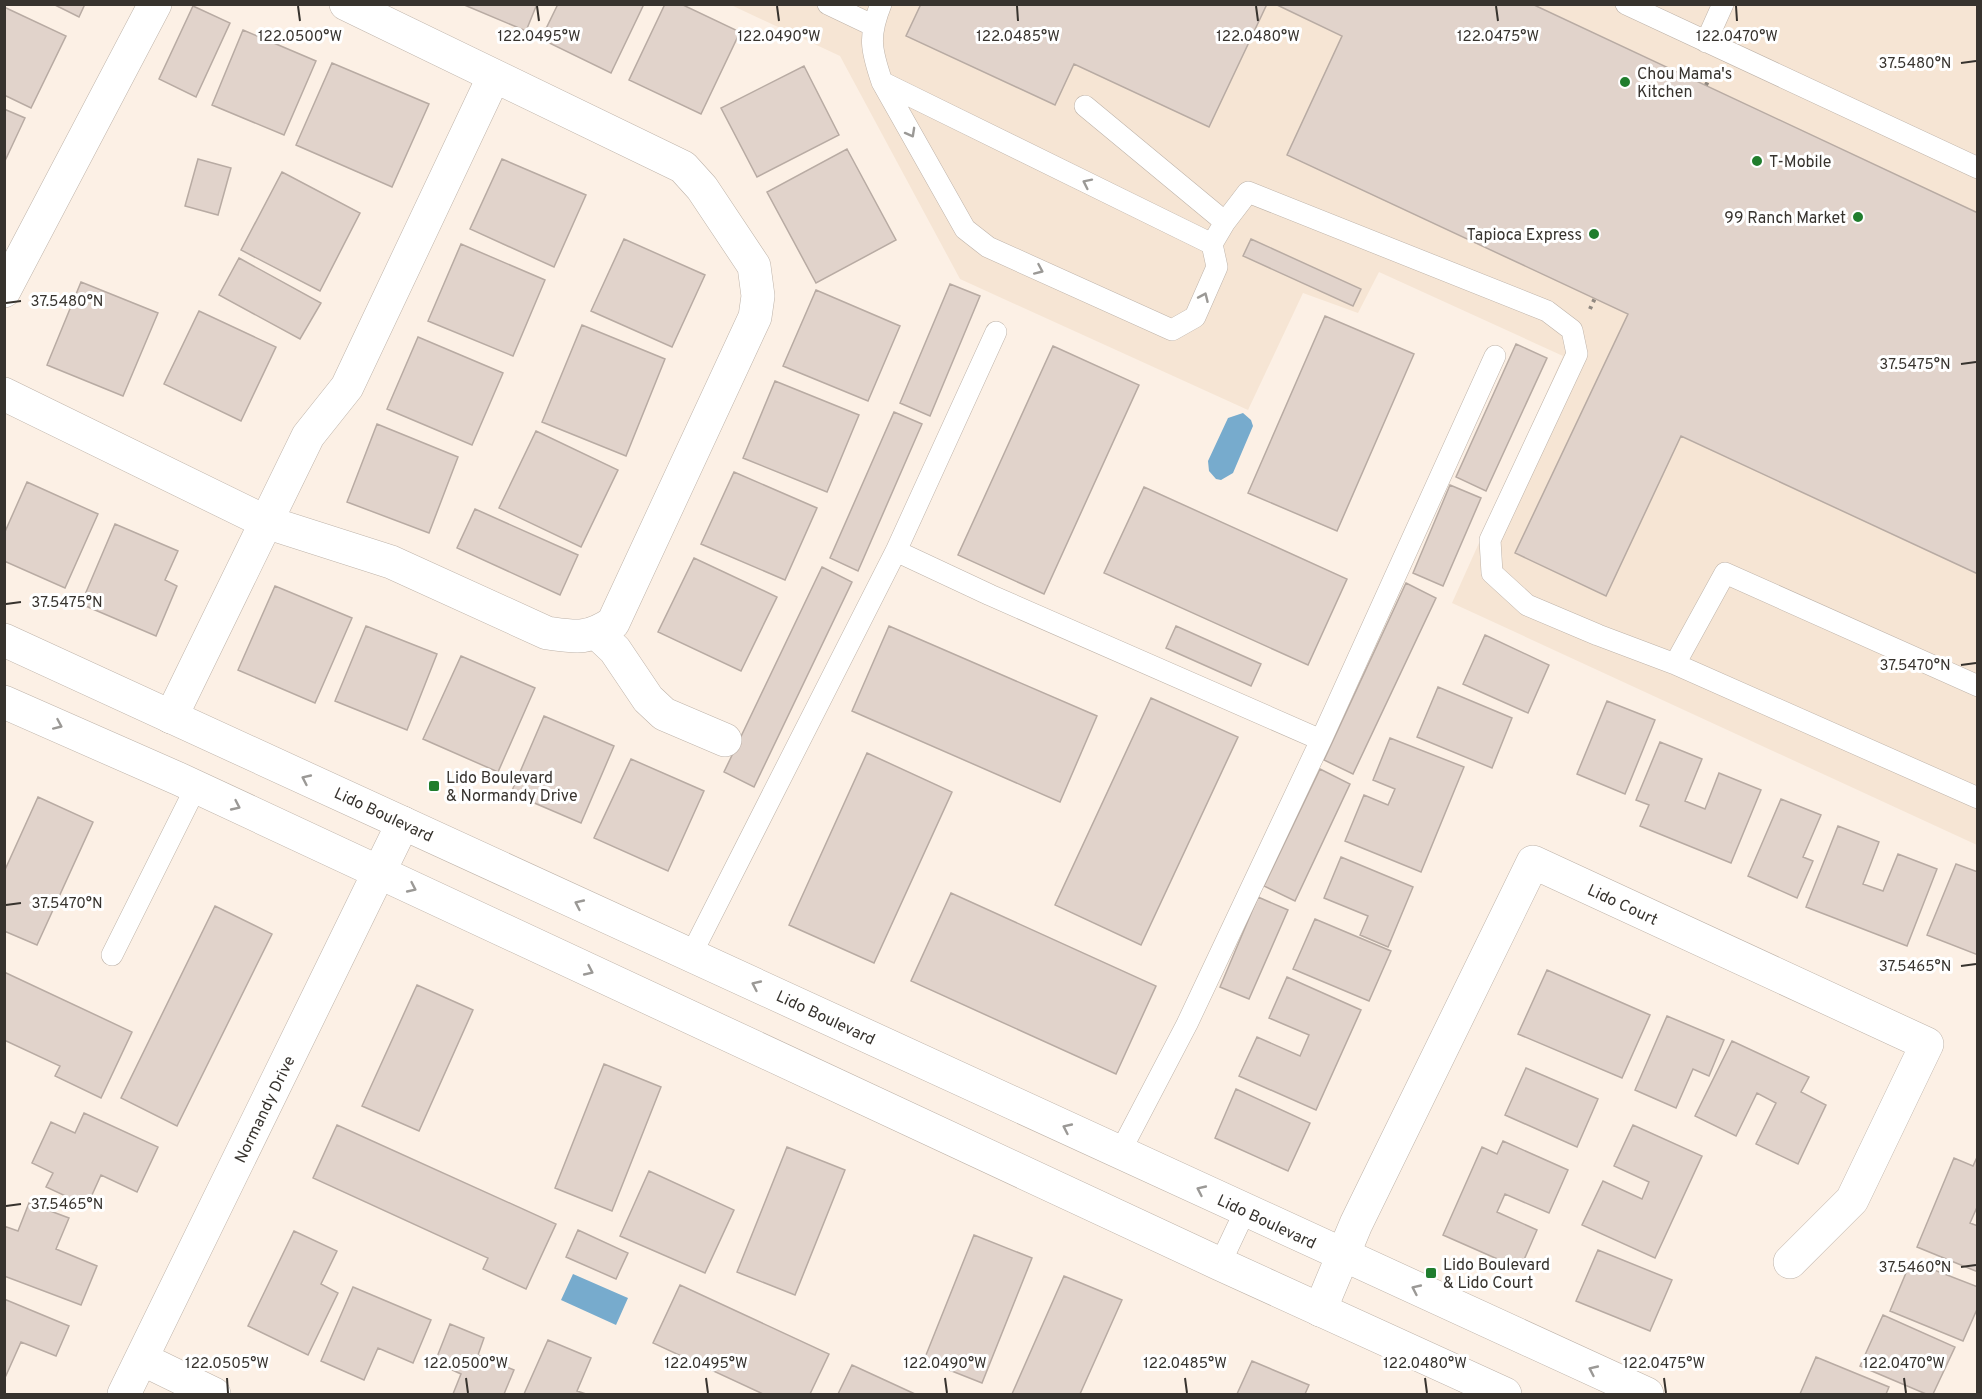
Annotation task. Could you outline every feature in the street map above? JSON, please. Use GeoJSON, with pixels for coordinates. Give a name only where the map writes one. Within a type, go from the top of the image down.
{"type":"FeatureCollection","features":[{"type":"Feature","properties":{"kind":"street"},"geometry":{"type":"LineString","coordinates":[[4,291],[155,4]]}},
{"type":"Feature","properties":{"kind":"street"},"geometry":{"type":"LineString","coordinates":[[4,394],[266,522],[391,562],[547,633],[575,637],[597,633],[613,623],[755,317],[758,296],[754,266],[702,188],[683,167],[346,4]]}},
{"type":"Feature","properties":{"kind":"street"},"geometry":{"type":"LineString","coordinates":[[171,717],[308,436],[347,387],[494,76]]}},
{"type":"Feature","properties":{"kind":"street"},"geometry":{"type":"LineString","coordinates":[[597,633],[615,650],[648,699],[664,714],[725,740]]}},
{"type":"Feature","properties":{"kind":"street","name":"Lido Boulevard"},"geometry":{"type":"LineString","coordinates":[[4,640],[1647,1395]]}},
{"type":"Feature","properties":{"kind":"street"},"geometry":{"type":"LineString","coordinates":[[7,710],[196,787],[1505,1395]]}},
{"type":"Feature","properties":{"kind":"street","name":"Normandy Drive"},"geometry":{"type":"LineString","coordinates":[[124,1395],[403,823]]}},
{"type":"Feature","properties":{"kind":"street","name":"Lido Court"},"geometry":{"type":"LineString","coordinates":[[1320,1310],[1356,1224],[1533,862],[1927,1044],[1852,1200],[1790,1262]]}},
{"type":"Feature","properties":{"kind":"street"},"geometry":{"type":"LineString","coordinates":[[142,1359],[214,1395]]}},
{"type":"Feature","properties":{"kind":"lane"},"geometry":{"type":"LineString","coordinates":[[828,4],[872,25]]}},
{"type":"Feature","properties":{"kind":"lane"},"geometry":{"type":"LineString","coordinates":[[881,4],[872,25],[873,57],[882,82],[965,229],[988,247],[1172,330],[1195,317],[1217,267],[1212,244],[1225,222],[1248,192],[1547,311],[1572,330],[1577,354],[1490,540],[1492,573],[1527,605],[1675,664],[1977,798]]}},
{"type":"Feature","properties":{"kind":"lane"},"geometry":{"type":"LineString","coordinates":[[1626,4],[1977,168]]}},
{"type":"Feature","properties":{"kind":"lane"},"geometry":{"type":"LineString","coordinates":[[1706,42],[1723,4]]}},
{"type":"Feature","properties":{"kind":"lane"},"geometry":{"type":"LineString","coordinates":[[882,82],[1212,244]]}},
{"type":"Feature","properties":{"kind":"lane"},"geometry":{"type":"LineString","coordinates":[[1085,106],[1225,222]]}},
{"type":"Feature","properties":{"kind":"lane"},"geometry":{"type":"LineString","coordinates":[[691,955],[896,551],[996,332]]}},
{"type":"Feature","properties":{"kind":"lane"},"geometry":{"type":"LineString","coordinates":[[1120,1152],[1187,1024],[1321,740],[1495,356]]}},
{"type":"Feature","properties":{"kind":"lane"},"geometry":{"type":"LineString","coordinates":[[896,551],[1001,600],[1321,740]]}},
{"type":"Feature","properties":{"kind":"lane"},"geometry":{"type":"LineString","coordinates":[[1675,664],[1725,573],[1977,686]]}},
{"type":"Feature","properties":{"kind":"lane"},"geometry":{"type":"LineString","coordinates":[[112,955],[196,787]]}},
{"type":"Feature","properties":{"kind":"lane"},"geometry":{"type":"LineString","coordinates":[[1220,1264],[1245,1211]]}},
{"type":"Feature","properties":{"kind":"shaded area"},"geometry":{"type":"Polygon","coordinates":[[[731,5],[1977,5],[1977,845],[1452,603],[1563,356],[1379,272],[1358,313],[1303,293],[1248,410],[960,279],[840,56],[731,5]]]}},
{"type":"Feature","properties":{"kind":"water"},"geometry":{"type":"Polygon","coordinates":[[[1243,413],[1251,420],[1253,426],[1233,473],[1221,480],[1216,479],[1209,471],[1208,461],[1228,418],[1243,413]]]}},
{"type":"Feature","properties":{"kind":"water"},"geometry":{"type":"Polygon","coordinates":[[[573,1274],[628,1298],[616,1325],[561,1300],[573,1274]]]}},
{"type":"Feature","properties":{"kind":"building"},"geometry":{"type":"Polygon","coordinates":[[[53,4],[85,4],[79,17],[53,4]]]}},
{"type":"Feature","properties":{"kind":"building"},"geometry":{"type":"Polygon","coordinates":[[[462,4],[537,4],[526,31],[462,4]]]}},
{"type":"Feature","properties":{"kind":"building"},"geometry":{"type":"Polygon","coordinates":[[[558,4],[644,4],[611,73],[541,39],[558,4]]]}},
{"type":"Feature","properties":{"kind":"building"},"geometry":{"type":"Polygon","coordinates":[[[665,4],[681,4],[740,32],[701,114],[629,80],[665,4]]]}},
{"type":"Feature","properties":{"kind":"building"},"geometry":{"type":"Polygon","coordinates":[[[921,4],[1267,4],[1209,127],[1074,64],[1055,105],[906,36],[921,4]]]}},
{"type":"Feature","properties":{"kind":"building"},"geometry":{"type":"Polygon","coordinates":[[[1275,4],[1532,4],[1978,213],[1978,574],[1681,436],[1606,596],[1515,553],[1628,314],[1287,155],[1342,36],[1275,4]]]}},
{"type":"Feature","properties":{"kind":"building"},"geometry":{"type":"Polygon","coordinates":[[[193,6],[230,23],[196,97],[159,79],[193,6]]]}},
{"type":"Feature","properties":{"kind":"building"},"geometry":{"type":"Polygon","coordinates":[[[4,7],[66,36],[31,108],[4,95],[4,7]]]}},
{"type":"Feature","properties":{"kind":"building"},"geometry":{"type":"Polygon","coordinates":[[[243,30],[316,61],[284,135],[212,105],[243,30]]]}},
{"type":"Feature","properties":{"kind":"building"},"geometry":{"type":"Polygon","coordinates":[[[332,63],[429,104],[392,187],[296,145],[332,63]]]}},
{"type":"Feature","properties":{"kind":"building"},"geometry":{"type":"Polygon","coordinates":[[[804,66],[839,135],[757,177],[721,108],[804,66]]]}},
{"type":"Feature","properties":{"kind":"building"},"geometry":{"type":"Polygon","coordinates":[[[4,109],[25,118],[4,163],[4,109]]]}},
{"type":"Feature","properties":{"kind":"building"},"geometry":{"type":"Polygon","coordinates":[[[847,149],[896,240],[816,283],[767,192],[847,149]]]}},
{"type":"Feature","properties":{"kind":"building"},"geometry":{"type":"Polygon","coordinates":[[[198,159],[231,168],[218,215],[185,206],[198,159]]]}},
{"type":"Feature","properties":{"kind":"building"},"geometry":{"type":"Polygon","coordinates":[[[502,159],[586,195],[554,267],[470,229],[502,159]]]}},
{"type":"Feature","properties":{"kind":"building"},"geometry":{"type":"Polygon","coordinates":[[[282,172],[360,213],[320,291],[241,250],[282,172]]]}},
{"type":"Feature","properties":{"kind":"building"},"geometry":{"type":"Polygon","coordinates":[[[624,239],[705,275],[672,347],[591,311],[624,239]]]}},
{"type":"Feature","properties":{"kind":"building"},"geometry":{"type":"Polygon","coordinates":[[[1251,239],[1361,289],[1353,306],[1243,256],[1251,239]]]}},
{"type":"Feature","properties":{"kind":"building"},"geometry":{"type":"Polygon","coordinates":[[[461,244],[545,280],[513,356],[428,321],[461,244]]]}},
{"type":"Feature","properties":{"kind":"building"},"geometry":{"type":"Polygon","coordinates":[[[239,258],[321,303],[300,339],[219,295],[239,258]]]}},
{"type":"Feature","properties":{"kind":"building"},"geometry":{"type":"Polygon","coordinates":[[[81,282],[158,313],[123,396],[47,365],[81,282]]]}},
{"type":"Feature","properties":{"kind":"building"},"geometry":{"type":"Polygon","coordinates":[[[950,284],[980,296],[930,416],[900,403],[950,284]]]}},
{"type":"Feature","properties":{"kind":"building"},"geometry":{"type":"Polygon","coordinates":[[[816,290],[900,326],[868,401],[783,366],[816,290]]]}},
{"type":"Feature","properties":{"kind":"building"},"geometry":{"type":"Polygon","coordinates":[[[199,311],[276,347],[241,421],[164,384],[199,311]]]}},
{"type":"Feature","properties":{"kind":"building"},"geometry":{"type":"Polygon","coordinates":[[[1325,316],[1414,354],[1337,531],[1248,493],[1325,316]]]}},
{"type":"Feature","properties":{"kind":"building"},"geometry":{"type":"Polygon","coordinates":[[[582,325],[665,359],[626,456],[542,422],[582,325]]]}},
{"type":"Feature","properties":{"kind":"building"},"geometry":{"type":"Polygon","coordinates":[[[418,337],[503,373],[472,445],[387,409],[418,337]]]}},
{"type":"Feature","properties":{"kind":"building"},"geometry":{"type":"Polygon","coordinates":[[[1516,344],[1547,358],[1486,491],[1456,477],[1516,344]]]}},
{"type":"Feature","properties":{"kind":"building"},"geometry":{"type":"Polygon","coordinates":[[[1053,346],[1139,385],[1044,594],[958,555],[1053,346]]]}},
{"type":"Feature","properties":{"kind":"building"},"geometry":{"type":"Polygon","coordinates":[[[775,381],[859,415],[827,492],[743,458],[775,381]]]}},
{"type":"Feature","properties":{"kind":"building"},"geometry":{"type":"Polygon","coordinates":[[[894,412],[922,424],[858,571],[830,558],[894,412]]]}},
{"type":"Feature","properties":{"kind":"building"},"geometry":{"type":"Polygon","coordinates":[[[377,424],[458,457],[429,533],[347,502],[377,424]]]}},
{"type":"Feature","properties":{"kind":"building"},"geometry":{"type":"Polygon","coordinates":[[[536,431],[618,470],[581,547],[499,508],[536,431]]]}},
{"type":"Feature","properties":{"kind":"building"},"geometry":{"type":"Polygon","coordinates":[[[734,472],[817,508],[785,580],[701,544],[734,472]]]}},
{"type":"Feature","properties":{"kind":"building"},"geometry":{"type":"Polygon","coordinates":[[[27,482],[98,514],[65,588],[4,561],[4,534],[27,482]]]}},
{"type":"Feature","properties":{"kind":"building"},"geometry":{"type":"Polygon","coordinates":[[[1450,485],[1481,498],[1443,586],[1413,573],[1450,485]]]}},
{"type":"Feature","properties":{"kind":"building"},"geometry":{"type":"Polygon","coordinates":[[[1144,487],[1347,579],[1308,665],[1104,573],[1144,487]]]}},
{"type":"Feature","properties":{"kind":"building"},"geometry":{"type":"Polygon","coordinates":[[[475,509],[578,555],[560,595],[457,548],[475,509]]]}},
{"type":"Feature","properties":{"kind":"building"},"geometry":{"type":"Polygon","coordinates":[[[115,524],[178,551],[165,580],[177,586],[156,636],[81,604],[115,524]]]}},
{"type":"Feature","properties":{"kind":"building"},"geometry":{"type":"Polygon","coordinates":[[[694,558],[777,597],[741,671],[658,632],[694,558]]]}},
{"type":"Feature","properties":{"kind":"building"},"geometry":{"type":"Polygon","coordinates":[[[822,567],[852,582],[754,787],[724,772],[822,567]]]}},
{"type":"Feature","properties":{"kind":"building"},"geometry":{"type":"Polygon","coordinates":[[[1406,583],[1436,598],[1353,774],[1324,760],[1406,583]]]}},
{"type":"Feature","properties":{"kind":"building"},"geometry":{"type":"Polygon","coordinates":[[[275,586],[352,618],[315,703],[238,670],[275,586]]]}},
{"type":"Feature","properties":{"kind":"building"},"geometry":{"type":"Polygon","coordinates":[[[366,626],[437,654],[407,730],[335,701],[366,626]]]}},
{"type":"Feature","properties":{"kind":"building"},"geometry":{"type":"Polygon","coordinates":[[[889,626],[1097,716],[1060,802],[852,711],[889,626]]]}},
{"type":"Feature","properties":{"kind":"building"},"geometry":{"type":"Polygon","coordinates":[[[1176,626],[1261,664],[1251,686],[1166,648],[1176,626]]]}},
{"type":"Feature","properties":{"kind":"building"},"geometry":{"type":"Polygon","coordinates":[[[1485,635],[1549,665],[1528,713],[1463,684],[1485,635]]]}},
{"type":"Feature","properties":{"kind":"building"},"geometry":{"type":"Polygon","coordinates":[[[461,656],[535,688],[498,772],[423,739],[461,656]]]}},
{"type":"Feature","properties":{"kind":"building"},"geometry":{"type":"Polygon","coordinates":[[[1438,687],[1512,718],[1492,768],[1417,737],[1438,687]]]}},
{"type":"Feature","properties":{"kind":"building"},"geometry":{"type":"Polygon","coordinates":[[[1151,698],[1238,737],[1141,945],[1055,905],[1151,698]]]}},
{"type":"Feature","properties":{"kind":"building"},"geometry":{"type":"Polygon","coordinates":[[[1607,701],[1655,720],[1625,794],[1577,774],[1607,701]]]}},
{"type":"Feature","properties":{"kind":"building"},"geometry":{"type":"Polygon","coordinates":[[[544,716],[614,746],[581,823],[511,793],[544,716]]]}},
{"type":"Feature","properties":{"kind":"building"},"geometry":{"type":"Polygon","coordinates":[[[1390,738],[1464,767],[1421,872],[1345,841],[1364,795],[1388,805],[1395,789],[1373,780],[1390,738]]]}},
{"type":"Feature","properties":{"kind":"building"},"geometry":{"type":"Polygon","coordinates":[[[1660,742],[1702,759],[1685,801],[1705,809],[1719,773],[1761,790],[1731,863],[1640,826],[1649,805],[1636,800],[1660,742]]]}},
{"type":"Feature","properties":{"kind":"building"},"geometry":{"type":"Polygon","coordinates":[[[867,753],[952,792],[874,963],[789,925],[867,753]]]}},
{"type":"Feature","properties":{"kind":"building"},"geometry":{"type":"Polygon","coordinates":[[[631,759],[704,791],[668,871],[594,838],[631,759]]]}},
{"type":"Feature","properties":{"kind":"building"},"geometry":{"type":"Polygon","coordinates":[[[1320,769],[1350,784],[1295,901],[1264,886],[1320,769]]]}},
{"type":"Feature","properties":{"kind":"building"},"geometry":{"type":"Polygon","coordinates":[[[38,797],[93,822],[37,945],[4,931],[4,872],[38,797]]]}},
{"type":"Feature","properties":{"kind":"building"},"geometry":{"type":"Polygon","coordinates":[[[1781,799],[1821,815],[1803,857],[1813,861],[1797,898],[1748,876],[1781,799]]]}},
{"type":"Feature","properties":{"kind":"building"},"geometry":{"type":"Polygon","coordinates":[[[1838,826],[1879,842],[1863,884],[1883,891],[1898,854],[1937,869],[1907,946],[1806,907],[1838,826]]]}},
{"type":"Feature","properties":{"kind":"building"},"geometry":{"type":"Polygon","coordinates":[[[1341,857],[1413,887],[1388,947],[1360,935],[1368,916],[1324,898],[1341,857]]]}},
{"type":"Feature","properties":{"kind":"building"},"geometry":{"type":"Polygon","coordinates":[[[1956,864],[1978,872],[1978,955],[1927,935],[1956,864]]]}},
{"type":"Feature","properties":{"kind":"building"},"geometry":{"type":"Polygon","coordinates":[[[951,893],[1156,986],[1116,1074],[911,981],[951,893]]]}},
{"type":"Feature","properties":{"kind":"building"},"geometry":{"type":"Polygon","coordinates":[[[1258,897],[1288,910],[1249,999],[1220,987],[1258,897]]]}},
{"type":"Feature","properties":{"kind":"building"},"geometry":{"type":"Polygon","coordinates":[[[215,906],[272,934],[177,1126],[121,1098],[215,906]]]}},
{"type":"Feature","properties":{"kind":"building"},"geometry":{"type":"Polygon","coordinates":[[[1315,919],[1391,951],[1369,1001],[1293,969],[1315,919]]]}},
{"type":"Feature","properties":{"kind":"building"},"geometry":{"type":"Polygon","coordinates":[[[1547,970],[1650,1015],[1622,1078],[1518,1034],[1547,970]]]}},
{"type":"Feature","properties":{"kind":"building"},"geometry":{"type":"Polygon","coordinates":[[[4,972],[132,1032],[101,1098],[55,1076],[60,1066],[4,1040],[4,972]]]}},
{"type":"Feature","properties":{"kind":"building"},"geometry":{"type":"Polygon","coordinates":[[[1287,977],[1361,1010],[1316,1110],[1239,1076],[1257,1037],[1300,1056],[1309,1035],[1269,1018],[1287,977]]]}},
{"type":"Feature","properties":{"kind":"building"},"geometry":{"type":"Polygon","coordinates":[[[417,985],[473,1010],[419,1131],[362,1106],[417,985]]]}},
{"type":"Feature","properties":{"kind":"building"},"geometry":{"type":"Polygon","coordinates":[[[1667,1016],[1724,1040],[1709,1076],[1693,1069],[1676,1108],[1635,1090],[1667,1016]]]}},
{"type":"Feature","properties":{"kind":"building"},"geometry":{"type":"Polygon","coordinates":[[[1732,1041],[1809,1077],[1801,1092],[1826,1105],[1798,1164],[1756,1144],[1776,1103],[1757,1093],[1736,1136],[1695,1116],[1732,1041]]]}},
{"type":"Feature","properties":{"kind":"building"},"geometry":{"type":"Polygon","coordinates":[[[604,1064],[661,1087],[612,1211],[555,1188],[604,1064]]]}},
{"type":"Feature","properties":{"kind":"building"},"geometry":{"type":"Polygon","coordinates":[[[1526,1068],[1598,1099],[1577,1147],[1505,1115],[1526,1068]]]}},
{"type":"Feature","properties":{"kind":"building"},"geometry":{"type":"Polygon","coordinates":[[[1236,1089],[1310,1123],[1288,1171],[1215,1138],[1236,1089]]]}},
{"type":"Feature","properties":{"kind":"building"},"geometry":{"type":"Polygon","coordinates":[[[84,1113],[158,1147],[137,1192],[101,1175],[87,1206],[46,1187],[53,1173],[32,1163],[51,1122],[75,1133],[84,1113]]]}},
{"type":"Feature","properties":{"kind":"building"},"geometry":{"type":"Polygon","coordinates":[[[337,1125],[556,1224],[526,1289],[483,1269],[488,1258],[313,1178],[337,1125]]]}},
{"type":"Feature","properties":{"kind":"building"},"geometry":{"type":"Polygon","coordinates":[[[1633,1125],[1702,1156],[1655,1258],[1582,1225],[1603,1181],[1642,1199],[1649,1182],[1614,1166],[1633,1125]]]}},
{"type":"Feature","properties":{"kind":"building"},"geometry":{"type":"Polygon","coordinates":[[[1503,1141],[1568,1170],[1549,1213],[1505,1194],[1497,1212],[1537,1230],[1520,1269],[1443,1235],[1482,1147],[1497,1154],[1503,1141]]]}},
{"type":"Feature","properties":{"kind":"building"},"geometry":{"type":"Polygon","coordinates":[[[787,1147],[845,1170],[795,1295],[737,1272],[787,1147]]]}},
{"type":"Feature","properties":{"kind":"building"},"geometry":{"type":"Polygon","coordinates":[[[1978,1155],[1978,1205],[1970,1223],[1978,1226],[1978,1272],[1917,1247],[1954,1158],[1973,1166],[1978,1155]]]}},
{"type":"Feature","properties":{"kind":"building"},"geometry":{"type":"Polygon","coordinates":[[[649,1171],[734,1210],[705,1273],[620,1236],[649,1171]]]}},
{"type":"Feature","properties":{"kind":"building"},"geometry":{"type":"Polygon","coordinates":[[[29,1203],[69,1218],[56,1249],[97,1266],[81,1305],[4,1276],[4,1226],[18,1231],[29,1203]]]}},
{"type":"Feature","properties":{"kind":"building"},"geometry":{"type":"Polygon","coordinates":[[[578,1230],[628,1253],[616,1279],[566,1257],[578,1230]]]}},
{"type":"Feature","properties":{"kind":"building"},"geometry":{"type":"Polygon","coordinates":[[[294,1231],[337,1251],[321,1284],[338,1293],[308,1355],[248,1326],[294,1231]]]}},
{"type":"Feature","properties":{"kind":"building"},"geometry":{"type":"Polygon","coordinates":[[[974,1235],[1032,1258],[982,1383],[924,1360],[974,1235]]]}},
{"type":"Feature","properties":{"kind":"building"},"geometry":{"type":"Polygon","coordinates":[[[1598,1250],[1672,1280],[1650,1331],[1576,1301],[1598,1250]]]}},
{"type":"Feature","properties":{"kind":"building"},"geometry":{"type":"Polygon","coordinates":[[[1911,1261],[1978,1287],[1978,1307],[1963,1341],[1890,1311],[1911,1261]]]}},
{"type":"Feature","properties":{"kind":"building"},"geometry":{"type":"Polygon","coordinates":[[[1064,1276],[1122,1300],[1080,1394],[1012,1394],[1064,1276]]]}},
{"type":"Feature","properties":{"kind":"building"},"geometry":{"type":"Polygon","coordinates":[[[680,1285],[829,1354],[810,1394],[763,1394],[653,1343],[680,1285]]]}},
{"type":"Feature","properties":{"kind":"building"},"geometry":{"type":"Polygon","coordinates":[[[353,1287],[431,1320],[413,1363],[378,1348],[364,1380],[321,1361],[353,1287]]]}},
{"type":"Feature","properties":{"kind":"building"},"geometry":{"type":"Polygon","coordinates":[[[4,1299],[69,1326],[56,1356],[21,1342],[4,1380],[4,1299]]]}},
{"type":"Feature","properties":{"kind":"building"},"geometry":{"type":"Polygon","coordinates":[[[1883,1315],[1955,1347],[1933,1394],[1926,1394],[1860,1366],[1883,1315]]]}},
{"type":"Feature","properties":{"kind":"building"},"geometry":{"type":"Polygon","coordinates":[[[450,1324],[484,1338],[478,1355],[514,1370],[504,1394],[453,1394],[461,1374],[435,1362],[450,1324]]]}},
{"type":"Feature","properties":{"kind":"building"},"geometry":{"type":"Polygon","coordinates":[[[548,1340],[591,1358],[577,1391],[586,1394],[524,1394],[548,1340]]]}},
{"type":"Feature","properties":{"kind":"building"},"geometry":{"type":"Polygon","coordinates":[[[1816,1357],[1889,1387],[1886,1394],[1800,1394],[1816,1357]]]}},
{"type":"Feature","properties":{"kind":"building"},"geometry":{"type":"Polygon","coordinates":[[[1252,1361],[1309,1385],[1305,1394],[1237,1394],[1252,1361]]]}},
{"type":"Feature","properties":{"kind":"building"},"geometry":{"type":"Polygon","coordinates":[[[852,1365],[915,1394],[838,1394],[852,1365]]]}},
{"type":"Feature","properties":{"kind":"place","name":"Chou Mama's Kitchen"},"geometry":{"type":"Point","coordinates":[1625,82]}},
{"type":"Feature","properties":{"kind":"place","name":"T-Mobile"},"geometry":{"type":"Point","coordinates":[1757,161]}},
{"type":"Feature","properties":{"kind":"place","name":"99 Ranch Market"},"geometry":{"type":"Point","coordinates":[1858,217]}},
{"type":"Feature","properties":{"kind":"place","name":"Tapioca Express"},"geometry":{"type":"Point","coordinates":[1594,234]}},
{"type":"Feature","properties":{"kind":"place","name":"Lido Boulevard & Normandy Drive"},"geometry":{"type":"Point","coordinates":[434,786]}},
{"type":"Feature","properties":{"kind":"place","name":"Lido Boulevard & Lido Court"},"geometry":{"type":"Point","coordinates":[1431,1273]}}]}
